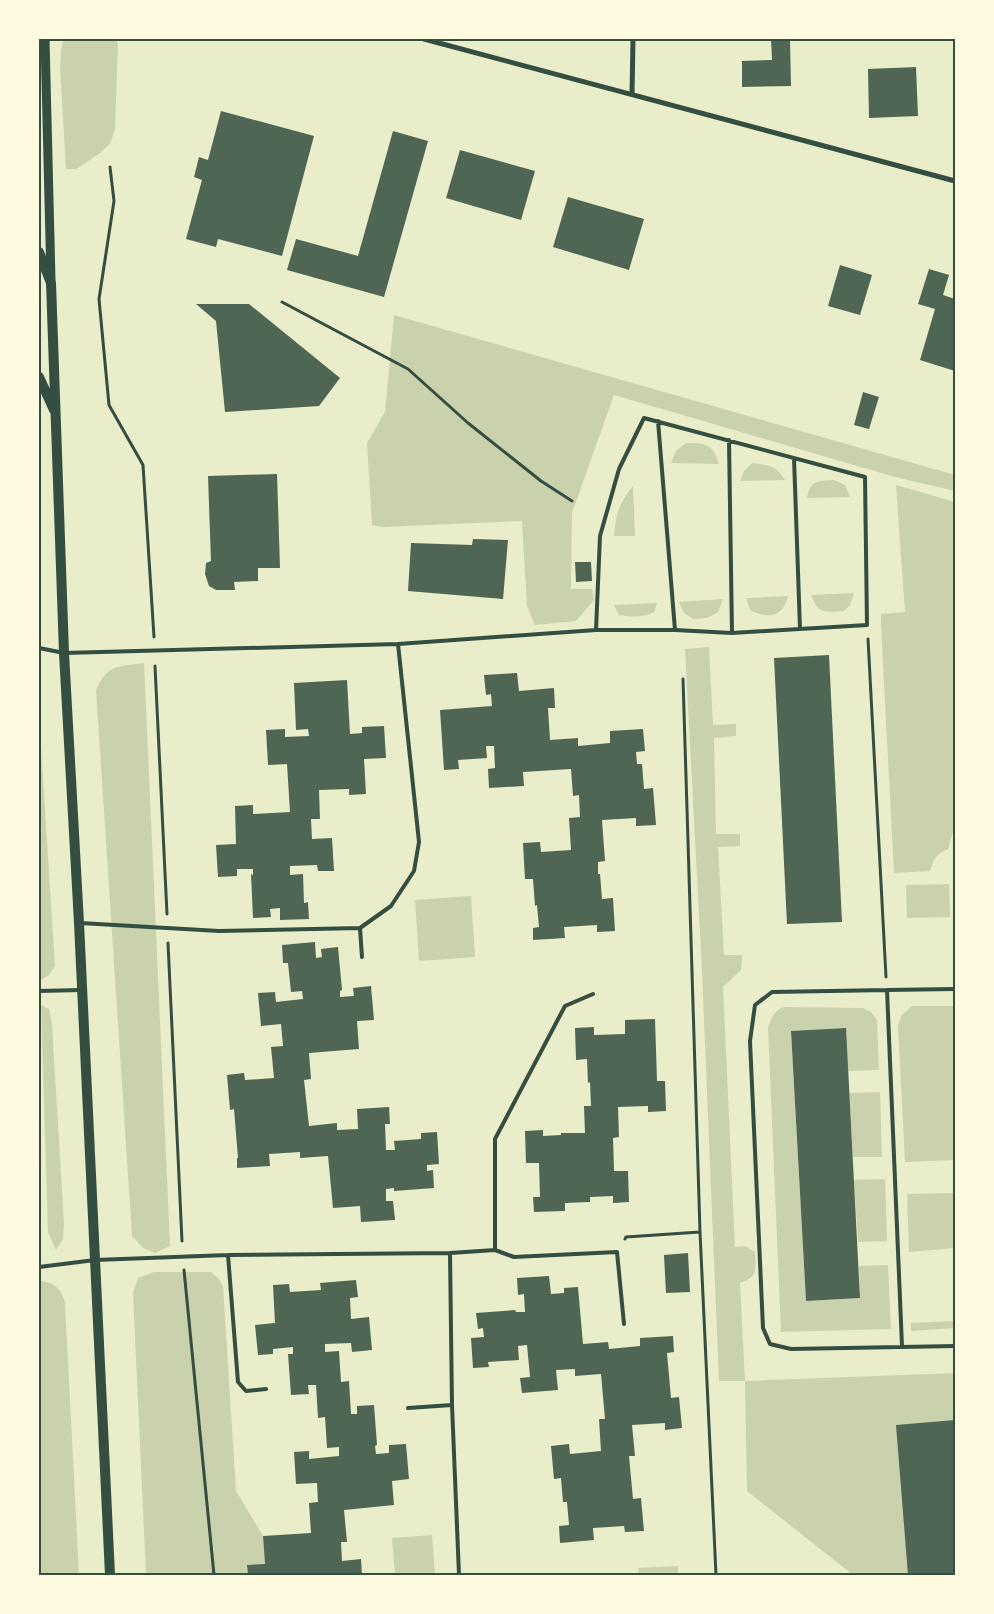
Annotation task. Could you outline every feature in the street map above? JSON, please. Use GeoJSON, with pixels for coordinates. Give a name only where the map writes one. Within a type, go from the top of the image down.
{"type":"FeatureCollection","features":[{"type":"Feature","properties":{"kind":"main road"},"geometry":{"type":"LineString","coordinates":[[39,252],[51,283],[64,653],[79,922],[110,1575]]}},
{"type":"Feature","properties":{"kind":"main road"},"geometry":{"type":"LineString","coordinates":[[39,377],[56,415]]}},
{"type":"Feature","properties":{"kind":"street"},"geometry":{"type":"LineString","coordinates":[[45,39],[51,283]]}},
{"type":"Feature","properties":{"kind":"street"},"geometry":{"type":"LineString","coordinates":[[424,39],[955,181]]}},
{"type":"Feature","properties":{"kind":"street"},"geometry":{"type":"LineString","coordinates":[[632,94],[633,39]]}},
{"type":"Feature","properties":{"kind":"lane"},"geometry":{"type":"LineString","coordinates":[[39,648],[64,653],[155,651],[398,644],[596,630],[676,630],[732,633],[867,625],[866,477],[644,418],[619,469],[600,536],[596,630]]}},
{"type":"Feature","properties":{"kind":"lane"},"geometry":{"type":"LineString","coordinates":[[658,421],[676,630]]}},
{"type":"Feature","properties":{"kind":"lane"},"geometry":{"type":"LineString","coordinates":[[729,440],[732,633]]}},
{"type":"Feature","properties":{"kind":"lane"},"geometry":{"type":"LineString","coordinates":[[794,458],[800,629]]}},
{"type":"Feature","properties":{"kind":"lane"},"geometry":{"type":"LineString","coordinates":[[79,922],[219,931],[360,928],[391,906],[414,872],[419,842],[398,644]]}},
{"type":"Feature","properties":{"kind":"lane"},"geometry":{"type":"LineString","coordinates":[[360,928],[362,957]]}},
{"type":"Feature","properties":{"kind":"lane"},"geometry":{"type":"LineString","coordinates":[[955,989],[772,992],[755,1005],[750,1041],[762,1318],[763,1328],[770,1344],[791,1349],[955,1346]]}},
{"type":"Feature","properties":{"kind":"lane"},"geometry":{"type":"LineString","coordinates":[[39,991],[81,990]]}},
{"type":"Feature","properties":{"kind":"lane"},"geometry":{"type":"LineString","coordinates":[[887,990],[902,1346]]}},
{"type":"Feature","properties":{"kind":"lane"},"geometry":{"type":"LineString","coordinates":[[495,1250],[496,1138],[565,1006],[593,994]]}},
{"type":"Feature","properties":{"kind":"lane"},"geometry":{"type":"LineString","coordinates":[[39,1266],[95,1260],[228,1255],[450,1253],[495,1250],[514,1257],[617,1252],[624,1324]]}},
{"type":"Feature","properties":{"kind":"lane"},"geometry":{"type":"LineString","coordinates":[[450,1253],[452,1404],[459,1575]]}},
{"type":"Feature","properties":{"kind":"lane"},"geometry":{"type":"LineString","coordinates":[[228,1255],[238,1382],[246,1391],[266,1389]]}},
{"type":"Feature","properties":{"kind":"lane"},"geometry":{"type":"LineString","coordinates":[[408,1408],[452,1404]]}},
{"type":"Feature","properties":{"kind":"path"},"geometry":{"type":"LineString","coordinates":[[110,167],[114,201],[99,300],[109,404],[143,466],[155,651],[182,1258],[214,1575]]}},
{"type":"Feature","properties":{"kind":"path"},"geometry":{"type":"LineString","coordinates":[[282,302],[408,369],[468,423],[541,481],[572,501]]}},
{"type":"Feature","properties":{"kind":"path"},"geometry":{"type":"LineString","coordinates":[[867,625],[887,990]]}},
{"type":"Feature","properties":{"kind":"path"},"geometry":{"type":"LineString","coordinates":[[683,679],[700,1232],[716,1575]]}},
{"type":"Feature","properties":{"kind":"path"},"geometry":{"type":"LineString","coordinates":[[617,1252],[626,1237],[700,1232]]}},
{"type":"Feature","properties":{"kind":"green space"},"geometry":{"type":"Polygon","coordinates":[[[64,39],[116,39],[118,44],[115,129],[110,144],[76,169],[66,169],[60,66],[61,49],[64,39]]]}},
{"type":"Feature","properties":{"kind":"green space"},"geometry":{"type":"Polygon","coordinates":[[[394,315],[955,475],[955,491],[895,477],[614,395],[572,513],[571,589],[592,589],[594,600],[576,621],[535,625],[527,606],[522,521],[383,527],[372,525],[367,443],[385,412],[394,315]]]}},
{"type":"Feature","properties":{"kind":"green space"},"geometry":{"type":"Polygon","coordinates":[[[686,443],[699,443],[711,448],[719,464],[671,463],[676,451],[686,443]]]}},
{"type":"Feature","properties":{"kind":"green space"},"geometry":{"type":"Polygon","coordinates":[[[752,463],[763,464],[775,469],[785,480],[740,481],[744,471],[752,463]]]}},
{"type":"Feature","properties":{"kind":"green space"},"geometry":{"type":"Polygon","coordinates":[[[834,480],[845,485],[850,497],[807,498],[810,488],[815,483],[834,480]]]}},
{"type":"Feature","properties":{"kind":"green space"},"geometry":{"type":"Polygon","coordinates":[[[896,485],[955,502],[955,825],[948,849],[936,857],[930,871],[894,873],[881,614],[905,612],[896,485]]]}},
{"type":"Feature","properties":{"kind":"green space"},"geometry":{"type":"Polygon","coordinates":[[[633,486],[635,536],[614,536],[619,509],[633,486]]]}},
{"type":"Feature","properties":{"kind":"green space"},"geometry":{"type":"Polygon","coordinates":[[[854,593],[850,605],[844,611],[832,612],[820,609],[811,595],[854,593]]]}},
{"type":"Feature","properties":{"kind":"green space"},"geometry":{"type":"Polygon","coordinates":[[[788,596],[782,609],[774,615],[763,615],[750,610],[746,598],[788,596]]]}},
{"type":"Feature","properties":{"kind":"green space"},"geometry":{"type":"Polygon","coordinates":[[[723,599],[718,612],[707,618],[693,619],[684,613],[679,602],[723,599]]]}},
{"type":"Feature","properties":{"kind":"green space"},"geometry":{"type":"Polygon","coordinates":[[[657,603],[654,612],[636,616],[619,615],[614,605],[657,603]]]}},
{"type":"Feature","properties":{"kind":"green space"},"geometry":{"type":"Polygon","coordinates":[[[709,647],[713,725],[736,724],[736,736],[714,738],[716,834],[740,834],[740,846],[718,847],[724,955],[742,955],[741,970],[723,987],[735,1247],[745,1246],[755,1252],[755,1272],[746,1281],[740,1283],[745,1381],[719,1381],[702,971],[685,649],[709,647]]]}},
{"type":"Feature","properties":{"kind":"green space"},"geometry":{"type":"Polygon","coordinates":[[[144,663],[170,1246],[155,1253],[143,1248],[132,1236],[96,690],[104,675],[114,668],[144,663]]]}},
{"type":"Feature","properties":{"kind":"green space"},"geometry":{"type":"Polygon","coordinates":[[[39,716],[55,966],[49,975],[39,981],[39,716]]]}},
{"type":"Feature","properties":{"kind":"green space"},"geometry":{"type":"Polygon","coordinates":[[[949,884],[950,917],[907,918],[906,885],[949,884]]]}},
{"type":"Feature","properties":{"kind":"green space"},"geometry":{"type":"Polygon","coordinates":[[[471,896],[475,957],[419,961],[415,900],[471,896]]]}},
{"type":"Feature","properties":{"kind":"green space"},"geometry":{"type":"Polygon","coordinates":[[[41,1005],[49,1009],[52,1025],[64,1225],[63,1239],[56,1250],[48,1232],[41,1005]]]}},
{"type":"Feature","properties":{"kind":"green space"},"geometry":{"type":"Polygon","coordinates":[[[912,1006],[955,1006],[955,1160],[905,1162],[898,1026],[901,1016],[912,1006]]]}},
{"type":"Feature","properties":{"kind":"green space"},"geometry":{"type":"Polygon","coordinates":[[[784,1007],[863,1008],[871,1012],[877,1020],[879,1070],[848,1071],[791,1032],[806,1301],[860,1298],[859,1266],[888,1265],[891,1329],[781,1332],[768,1028],[773,1015],[784,1007]]]}},
{"type":"Feature","properties":{"kind":"green space"},"geometry":{"type":"Polygon","coordinates":[[[880,1092],[882,1157],[853,1157],[849,1093],[880,1092]]]}},
{"type":"Feature","properties":{"kind":"green space"},"geometry":{"type":"Polygon","coordinates":[[[885,1179],[887,1241],[858,1242],[854,1180],[885,1179]]]}},
{"type":"Feature","properties":{"kind":"green space"},"geometry":{"type":"Polygon","coordinates":[[[955,1193],[955,1248],[909,1252],[907,1194],[955,1193]]]}},
{"type":"Feature","properties":{"kind":"green space"},"geometry":{"type":"Polygon","coordinates":[[[154,1272],[211,1272],[223,1286],[236,1491],[263,1536],[265,1564],[247,1566],[248,1575],[146,1575],[133,1293],[138,1278],[154,1272]]]}},
{"type":"Feature","properties":{"kind":"green space"},"geometry":{"type":"Polygon","coordinates":[[[39,1281],[44,1281],[56,1287],[62,1294],[65,1303],[79,1575],[39,1575],[39,1281]]]}},
{"type":"Feature","properties":{"kind":"green space"},"geometry":{"type":"Polygon","coordinates":[[[955,1321],[955,1328],[911,1331],[911,1323],[955,1321]]]}},
{"type":"Feature","properties":{"kind":"green space"},"geometry":{"type":"Polygon","coordinates":[[[955,1373],[955,1575],[853,1575],[747,1491],[745,1381],[955,1373]]]}},
{"type":"Feature","properties":{"kind":"green space"},"geometry":{"type":"Polygon","coordinates":[[[432,1535],[435,1574],[395,1575],[392,1538],[432,1535]]]}},
{"type":"Feature","properties":{"kind":"green space"},"geometry":{"type":"Polygon","coordinates":[[[678,1566],[678,1575],[639,1575],[638,1568],[678,1566]]]}},
{"type":"Feature","properties":{"kind":"building"},"geometry":{"type":"Polygon","coordinates":[[[771,39],[790,39],[791,86],[742,87],[742,61],[772,60],[771,39]]]}},
{"type":"Feature","properties":{"kind":"building"},"geometry":{"type":"Polygon","coordinates":[[[916,67],[918,116],[869,118],[868,69],[916,67]]]}},
{"type":"Feature","properties":{"kind":"building"},"geometry":{"type":"Polygon","coordinates":[[[221,111],[314,136],[282,256],[218,239],[216,247],[186,239],[202,180],[194,177],[199,157],[208,160],[221,111]]]}},
{"type":"Feature","properties":{"kind":"building"},"geometry":{"type":"Polygon","coordinates":[[[393,131],[428,141],[384,297],[287,270],[296,239],[358,256],[393,131]]]}},
{"type":"Feature","properties":{"kind":"building"},"geometry":{"type":"Polygon","coordinates":[[[460,150],[535,171],[521,220],[446,198],[460,150]]]}},
{"type":"Feature","properties":{"kind":"building"},"geometry":{"type":"Polygon","coordinates":[[[568,197],[644,219],[629,270],[553,247],[568,197]]]}},
{"type":"Feature","properties":{"kind":"building"},"geometry":{"type":"Polygon","coordinates":[[[840,265],[872,275],[860,315],[828,306],[840,265]]]}},
{"type":"Feature","properties":{"kind":"building"},"geometry":{"type":"Polygon","coordinates":[[[929,269],[949,275],[943,295],[955,299],[955,371],[920,360],[935,309],[918,304],[929,269]]]}},
{"type":"Feature","properties":{"kind":"building"},"geometry":{"type":"Polygon","coordinates":[[[196,304],[249,304],[340,378],[319,406],[225,412],[216,321],[196,304]]]}},
{"type":"Feature","properties":{"kind":"building"},"geometry":{"type":"Polygon","coordinates":[[[863,392],[879,397],[869,429],[854,425],[863,392]]]}},
{"type":"Feature","properties":{"kind":"building"},"geometry":{"type":"Polygon","coordinates":[[[277,474],[280,568],[258,568],[258,581],[234,582],[235,590],[216,590],[209,586],[205,574],[206,563],[211,561],[208,476],[277,474]]]}},
{"type":"Feature","properties":{"kind":"building"},"geometry":{"type":"Polygon","coordinates":[[[473,539],[508,540],[503,599],[408,591],[411,543],[472,545],[473,539]]]}},
{"type":"Feature","properties":{"kind":"building"},"geometry":{"type":"Polygon","coordinates":[[[575,562],[591,562],[592,581],[576,582],[575,562]]]}},
{"type":"Feature","properties":{"kind":"building"},"geometry":{"type":"Polygon","coordinates":[[[829,655],[842,922],[787,924],[774,658],[829,655]]]}},
{"type":"Feature","properties":{"kind":"building"},"geometry":{"type":"Polygon","coordinates":[[[517,673],[519,691],[554,688],[555,708],[548,708],[550,740],[578,738],[578,746],[610,743],[610,731],[643,729],[645,751],[636,752],[637,764],[642,764],[644,789],[653,788],[656,825],[636,826],[636,818],[602,820],[605,861],[598,862],[598,874],[600,874],[602,899],[613,898],[615,931],[597,932],[597,925],[564,927],[565,938],[533,940],[533,928],[539,927],[537,905],[535,906],[533,879],[525,879],[523,843],[540,842],[541,852],[571,850],[569,818],[580,817],[579,795],[573,796],[571,769],[523,772],[524,786],[489,788],[488,769],[495,768],[494,746],[486,746],[487,758],[458,760],[459,769],[444,770],[440,710],[492,706],[491,694],[486,695],[484,675],[517,673]]]}},
{"type":"Feature","properties":{"kind":"building"},"geometry":{"type":"Polygon","coordinates":[[[347,680],[350,734],[362,733],[362,727],[384,726],[386,758],[364,759],[366,794],[349,795],[349,789],[319,790],[320,819],[311,819],[312,839],[332,838],[334,871],[318,871],[317,865],[290,866],[290,875],[303,874],[304,903],[308,902],[309,919],[280,920],[280,908],[270,909],[271,917],[253,918],[251,874],[253,875],[253,869],[237,869],[237,876],[218,877],[216,845],[236,844],[235,806],[253,805],[253,814],[290,812],[287,764],[268,765],[266,730],[285,729],[285,737],[309,736],[308,729],[296,730],[294,683],[347,680]]]}},
{"type":"Feature","properties":{"kind":"building"},"geometry":{"type":"Polygon","coordinates":[[[315,942],[316,958],[322,957],[321,949],[338,947],[342,990],[340,991],[340,997],[354,996],[353,988],[371,986],[374,1020],[357,1021],[359,1049],[309,1053],[311,1079],[304,1080],[309,1126],[337,1123],[337,1130],[358,1129],[357,1109],[389,1107],[390,1124],[385,1124],[386,1150],[395,1150],[394,1141],[421,1139],[421,1133],[437,1132],[439,1164],[427,1165],[427,1171],[433,1170],[434,1188],[394,1191],[394,1188],[386,1189],[386,1201],[393,1201],[395,1220],[361,1222],[360,1206],[333,1208],[328,1156],[300,1158],[300,1152],[269,1154],[270,1166],[237,1168],[238,1158],[234,1109],[230,1110],[227,1075],[244,1073],[245,1080],[274,1078],[271,1047],[283,1046],[281,1024],[261,1026],[258,993],[275,992],[276,1002],[303,999],[302,991],[291,992],[288,963],[283,963],[282,945],[315,942]]]}},
{"type":"Feature","properties":{"kind":"building"},"geometry":{"type":"Polygon","coordinates":[[[655,1019],[657,1081],[665,1081],[666,1111],[648,1112],[648,1106],[618,1107],[619,1137],[613,1138],[614,1171],[628,1171],[629,1202],[613,1203],[613,1196],[590,1197],[590,1202],[565,1203],[565,1211],[534,1212],[533,1197],[540,1197],[539,1163],[526,1163],[525,1131],[543,1130],[543,1136],[561,1135],[561,1133],[585,1133],[584,1106],[591,1106],[590,1082],[588,1083],[587,1059],[576,1060],[575,1028],[594,1027],[594,1035],[625,1034],[625,1020],[655,1019]]]}},
{"type":"Feature","properties":{"kind":"building"},"geometry":{"type":"Polygon","coordinates":[[[846,1028],[860,1298],[806,1301],[791,1031],[846,1028]]]}},
{"type":"Feature","properties":{"kind":"building"},"geometry":{"type":"Polygon","coordinates":[[[688,1253],[690,1292],[666,1293],[664,1255],[688,1253]]]}},
{"type":"Feature","properties":{"kind":"building"},"geometry":{"type":"Polygon","coordinates":[[[549,1276],[551,1294],[564,1293],[564,1288],[578,1287],[583,1344],[608,1342],[609,1349],[640,1346],[640,1338],[673,1336],[674,1352],[667,1353],[671,1398],[679,1397],[682,1428],[665,1430],[665,1423],[632,1425],[635,1456],[629,1456],[633,1499],[641,1498],[644,1531],[625,1532],[624,1526],[593,1528],[594,1540],[560,1543],[559,1526],[569,1525],[567,1502],[563,1502],[561,1478],[554,1479],[551,1446],[569,1444],[570,1454],[601,1451],[599,1419],[605,1419],[601,1374],[575,1376],[575,1369],[556,1370],[558,1390],[522,1393],[520,1378],[530,1377],[527,1345],[518,1346],[519,1360],[488,1362],[489,1367],[473,1368],[471,1338],[484,1337],[483,1328],[478,1329],[476,1313],[515,1310],[516,1312],[525,1312],[524,1294],[518,1295],[517,1278],[549,1276]]]}},
{"type":"Feature","properties":{"kind":"building"},"geometry":{"type":"Polygon","coordinates":[[[356,1280],[358,1297],[350,1298],[351,1319],[369,1317],[372,1350],[352,1352],[351,1343],[325,1344],[325,1352],[339,1351],[341,1382],[349,1381],[351,1414],[357,1414],[357,1406],[374,1405],[376,1454],[389,1453],[389,1445],[406,1444],[409,1479],[392,1481],[394,1505],[344,1510],[347,1542],[341,1542],[342,1561],[361,1559],[362,1575],[248,1575],[247,1565],[265,1564],[263,1536],[311,1533],[309,1503],[318,1502],[317,1483],[296,1484],[294,1452],[309,1451],[309,1459],[339,1456],[339,1447],[327,1448],[325,1417],[318,1418],[316,1385],[308,1385],[309,1394],[291,1395],[288,1354],[293,1354],[293,1347],[273,1349],[273,1354],[258,1355],[255,1325],[275,1323],[273,1285],[289,1284],[290,1292],[321,1290],[320,1283],[356,1280]]]}},
{"type":"Feature","properties":{"kind":"building"},"geometry":{"type":"Polygon","coordinates":[[[955,1420],[955,1575],[908,1575],[896,1425],[955,1420]]]}}]}
